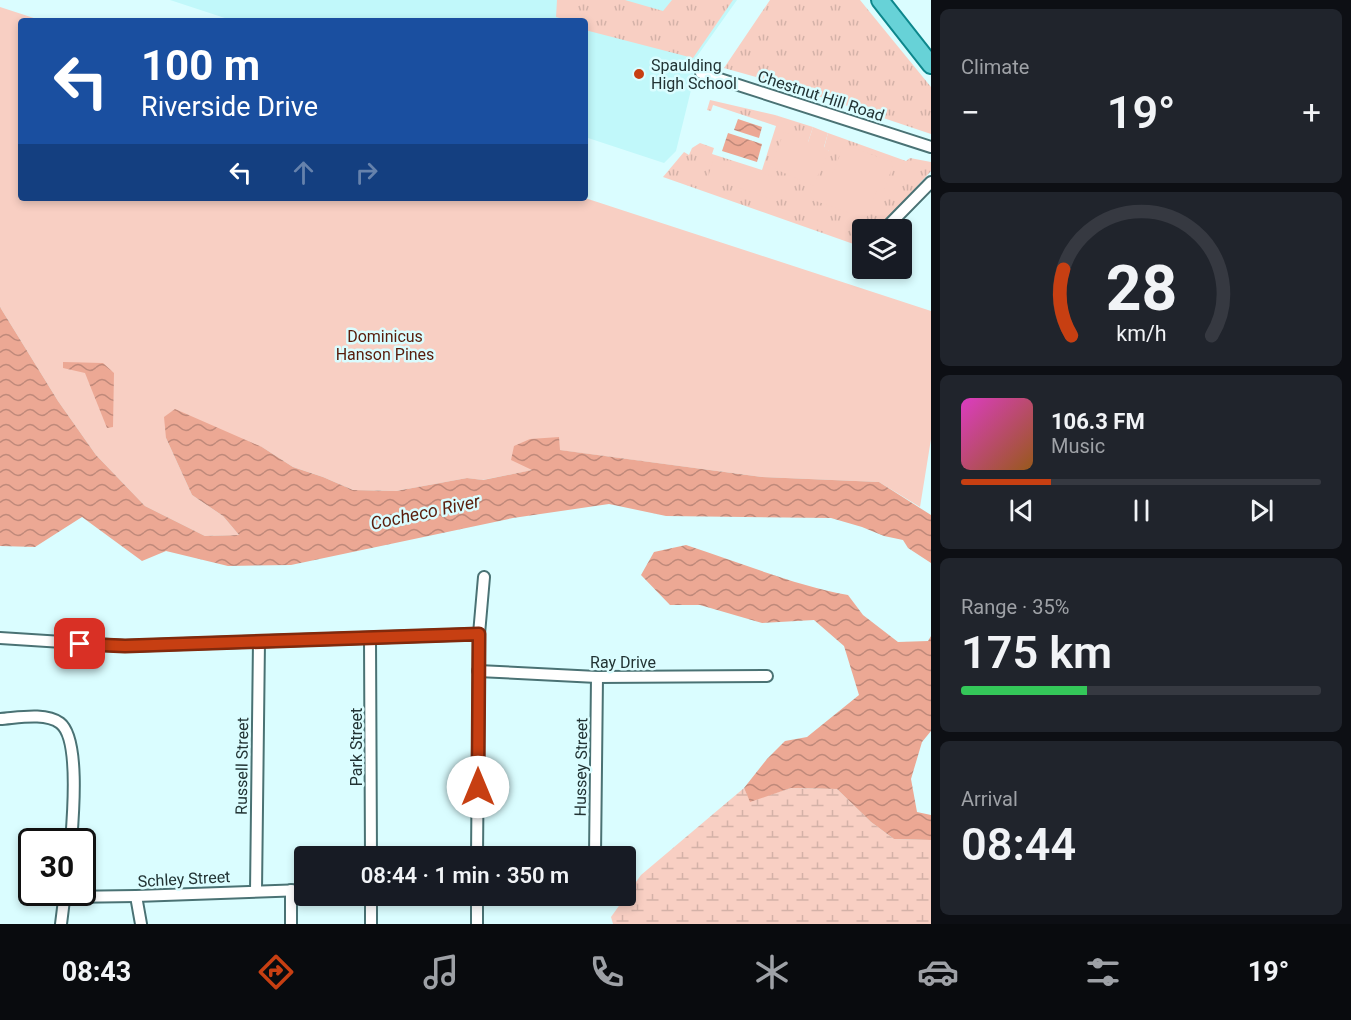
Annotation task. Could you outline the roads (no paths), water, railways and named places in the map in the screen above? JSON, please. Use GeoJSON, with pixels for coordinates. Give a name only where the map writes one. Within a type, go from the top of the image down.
{"type":"FeatureCollection","features":[{"type":"Feature","properties":{"kind":"main road"},"geometry":{"type":"LineString","coordinates":[[880,0],[931,65]]}},
{"type":"Feature","properties":{"kind":"street","name":"Chestnut Hill Road"},"geometry":{"type":"LineString","coordinates":[[701,73],[931,147]]}},
{"type":"Feature","properties":{"kind":"street"},"geometry":{"type":"LineString","coordinates":[[895,219],[931,182]]}},
{"type":"Feature","properties":{"kind":"street"},"geometry":{"type":"LineString","coordinates":[[477,846],[478,671],[484,577]]}},
{"type":"Feature","properties":{"kind":"street"},"geometry":{"type":"LineString","coordinates":[[0,638],[125,646],[479,634]]}},
{"type":"Feature","properties":{"kind":"street","name":"Park Street"},"geometry":{"type":"LineString","coordinates":[[370,638],[371,846]]}},
{"type":"Feature","properties":{"kind":"street","name":"Russell Street"},"geometry":{"type":"LineString","coordinates":[[256,891],[259,642]]}},
{"type":"Feature","properties":{"kind":"street","name":"Ray Drive"},"geometry":{"type":"LineString","coordinates":[[478,671],[597,677],[767,676]]}},
{"type":"Feature","properties":{"kind":"street","name":"Hussey Street"},"geometry":{"type":"LineString","coordinates":[[595,846],[597,677]]}},
{"type":"Feature","properties":{"kind":"street"},"geometry":{"type":"LineString","coordinates":[[0,718],[51,719],[61,723],[68,733],[72,746],[73,763],[71,828]]}},
{"type":"Feature","properties":{"kind":"street"},"geometry":{"type":"LineString","coordinates":[[291,890],[291,924]]}},
{"type":"Feature","properties":{"kind":"street","name":"Schley Street"},"geometry":{"type":"LineString","coordinates":[[96,895],[291,890]]}},
{"type":"Feature","properties":{"kind":"street"},"geometry":{"type":"LineString","coordinates":[[136,896],[141,924]]}},
{"type":"Feature","properties":{"kind":"street"},"geometry":{"type":"LineString","coordinates":[[62,924],[64,906]]}},
{"type":"Feature","properties":{"kind":"street"},"geometry":{"type":"LineString","coordinates":[[371,906],[371,924]]}},
{"type":"Feature","properties":{"kind":"street"},"geometry":{"type":"LineString","coordinates":[[477,906],[477,924]]}},
{"type":"Feature","properties":{"kind":"water"},"geometry":{"type":"Polygon","coordinates":[[[738,119],[762,127],[759,138],[734,130],[738,119]]]}},
{"type":"Feature","properties":{"kind":"water"},"geometry":{"type":"Polygon","coordinates":[[[728,133],[762,144],[757,162],[722,151],[728,133]]]}},
{"type":"Feature","properties":{"kind":"water","name":"Cocheco River"},"geometry":{"type":"Polygon","coordinates":[[[0,307],[58,401],[96,455],[145,506],[205,536],[239,535],[223,516],[192,495],[166,438],[164,417],[175,409],[262,447],[293,467],[353,490],[396,491],[467,478],[483,480],[532,470],[511,460],[514,446],[530,439],[559,437],[560,450],[762,477],[879,482],[931,515],[931,563],[908,548],[903,540],[831,518],[666,516],[609,504],[513,518],[291,565],[228,566],[166,551],[142,561],[82,517],[35,547],[0,546],[0,307]]]}},
{"type":"Feature","properties":{"kind":"water"},"geometry":{"type":"Polygon","coordinates":[[[63,362],[103,363],[114,373],[113,427],[107,428],[85,373],[63,368],[63,362]]]}},
{"type":"Feature","properties":{"kind":"water"},"geometry":{"type":"Polygon","coordinates":[[[686,545],[787,579],[848,595],[863,615],[898,642],[928,641],[931,636],[931,731],[922,742],[911,779],[917,812],[931,815],[931,840],[894,839],[871,822],[837,789],[791,788],[750,802],[744,788],[785,741],[807,737],[859,695],[844,646],[814,620],[762,623],[700,605],[670,605],[641,575],[654,552],[686,545]]]}},
{"type":"Feature","properties":{"kind":"place","name":"Spaulding High School"},"geometry":{"type":"Point","coordinates":[639,74]}},
{"type":"Feature","properties":{"kind":"park label","name":"Dominicus Hanson Pines"},"geometry":{"type":"Point","coordinates":[385,345]}}]}
